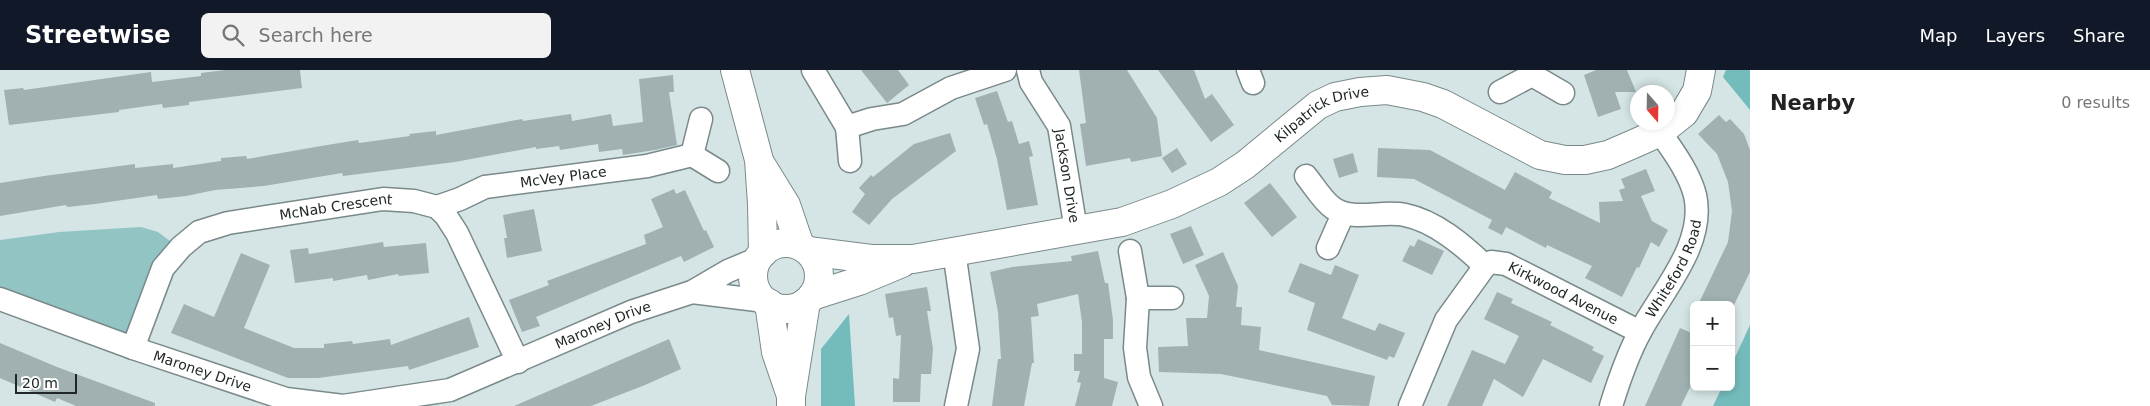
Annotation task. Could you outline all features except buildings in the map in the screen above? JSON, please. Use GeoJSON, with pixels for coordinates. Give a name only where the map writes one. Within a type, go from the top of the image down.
{"type":"FeatureCollection","features":[{"type":"Feature","properties":{"kind":"street"},"geometry":{"type":"LineString","coordinates":[[735,70],[758,160],[762,204],[761,256],[754,272],[754,283],[758,293],[775,307],[790,309],[809,299]]}},
{"type":"Feature","properties":{"kind":"street"},"geometry":{"type":"LineString","coordinates":[[813,70],[847,128],[850,161]]}},
{"type":"Feature","properties":{"kind":"street"},"geometry":{"type":"LineString","coordinates":[[847,128],[872,119],[903,114],[951,88],[1005,70]]}},
{"type":"Feature","properties":{"kind":"street","name":"Jackson Drive"},"geometry":{"type":"LineString","coordinates":[[1028,70],[1031,82],[1060,126],[1076,230]]}},
{"type":"Feature","properties":{"kind":"street","name":"Kilpatrick Drive"},"geometry":{"type":"LineString","coordinates":[[804,249],[872,259],[913,259],[1122,222],[1172,204],[1211,186],[1245,165],[1318,104],[1335,97],[1387,90],[1423,97],[1443,104],[1540,155],[1565,160],[1585,160],[1608,155],[1660,132],[1684,113],[1697,91],[1701,70]]}},
{"type":"Feature","properties":{"kind":"street"},"geometry":{"type":"LineString","coordinates":[[1500,92],[1532,72],[1563,93]]}},
{"type":"Feature","properties":{"kind":"street"},"geometry":{"type":"LineString","coordinates":[[701,119],[692,154],[718,171]]}},
{"type":"Feature","properties":{"kind":"street","name":"Whiteford Road"},"geometry":{"type":"LineString","coordinates":[[1611,406],[1622,368],[1640,332],[1691,245],[1696,228],[1697,212],[1694,194],[1678,159],[1660,132]]}},
{"type":"Feature","properties":{"kind":"street","name":"McVey Place"},"geometry":{"type":"LineString","coordinates":[[437,207],[485,187],[647,166],[692,154]]}},
{"type":"Feature","properties":{"kind":"street"},"geometry":{"type":"LineString","coordinates":[[758,160],[786,205],[804,249],[818,267],[817,287],[809,299],[791,401]]}},
{"type":"Feature","properties":{"kind":"street"},"geometry":{"type":"LineString","coordinates":[[1306,176],[1331,207],[1342,214],[1386,213],[1406,215],[1444,233],[1485,266],[1446,320],[1410,406]]}},
{"type":"Feature","properties":{"kind":"street","name":"McNab Crescent"},"geometry":{"type":"LineString","coordinates":[[133,348],[163,268],[181,247],[200,232],[228,223],[382,199],[414,201],[437,207]]}},
{"type":"Feature","properties":{"kind":"street"},"geometry":{"type":"LineString","coordinates":[[437,207],[446,216],[457,233],[518,362]]}},
{"type":"Feature","properties":{"kind":"street"},"geometry":{"type":"LineString","coordinates":[[1328,248],[1342,214]]}},
{"type":"Feature","properties":{"kind":"street"},"geometry":{"type":"LineString","coordinates":[[761,256],[772,247],[782,243],[804,249]]}},
{"type":"Feature","properties":{"kind":"street"},"geometry":{"type":"LineString","coordinates":[[954,251],[968,349],[956,406]]}},
{"type":"Feature","properties":{"kind":"street"},"geometry":{"type":"LineString","coordinates":[[1130,251],[1138,298],[1135,348],[1139,377],[1151,406]]}},
{"type":"Feature","properties":{"kind":"street","name":"Maroney Drive"},"geometry":{"type":"LineString","coordinates":[[0,299],[133,348],[286,399],[343,406],[394,403],[450,390],[631,312],[692,292],[728,271],[761,256]]}},
{"type":"Feature","properties":{"kind":"street","name":"Kilpatrick Drive"},"geometry":{"type":"LineString","coordinates":[[809,299],[860,281],[913,259]]}},
{"type":"Feature","properties":{"kind":"street","name":"Kirkwood Avenue"},"geometry":{"type":"LineString","coordinates":[[1485,266],[1491,262],[1506,264],[1640,332]]}},
{"type":"Feature","properties":{"kind":"street","name":"Maroney Drive"},"geometry":{"type":"LineString","coordinates":[[692,292],[767,302]]}},
{"type":"Feature","properties":{"kind":"street"},"geometry":{"type":"LineString","coordinates":[[1138,298],[1172,298]]}},
{"type":"Feature","properties":{"kind":"street"},"geometry":{"type":"LineString","coordinates":[[767,302],[776,352],[791,401]]}},
{"type":"Feature","properties":{"kind":"shaded area"},"geometry":{"type":"Polygon","coordinates":[[[1726,70],[1750,70],[1750,110],[1723,77],[1726,70]]]}},
{"type":"Feature","properties":{"kind":"shaded area"},"geometry":{"type":"Polygon","coordinates":[[[141,227],[158,232],[178,247],[132,345],[0,295],[0,240],[59,232],[141,227]]]}},
{"type":"Feature","properties":{"kind":"shaded area"},"geometry":{"type":"Polygon","coordinates":[[[849,314],[855,406],[821,406],[821,349],[849,314]]]}},
{"type":"Feature","properties":{"kind":"shaded area"},"geometry":{"type":"Polygon","coordinates":[[[1750,325],[1750,406],[1713,406],[1720,391],[1735,391],[1735,357],[1750,325]]]}}]}
